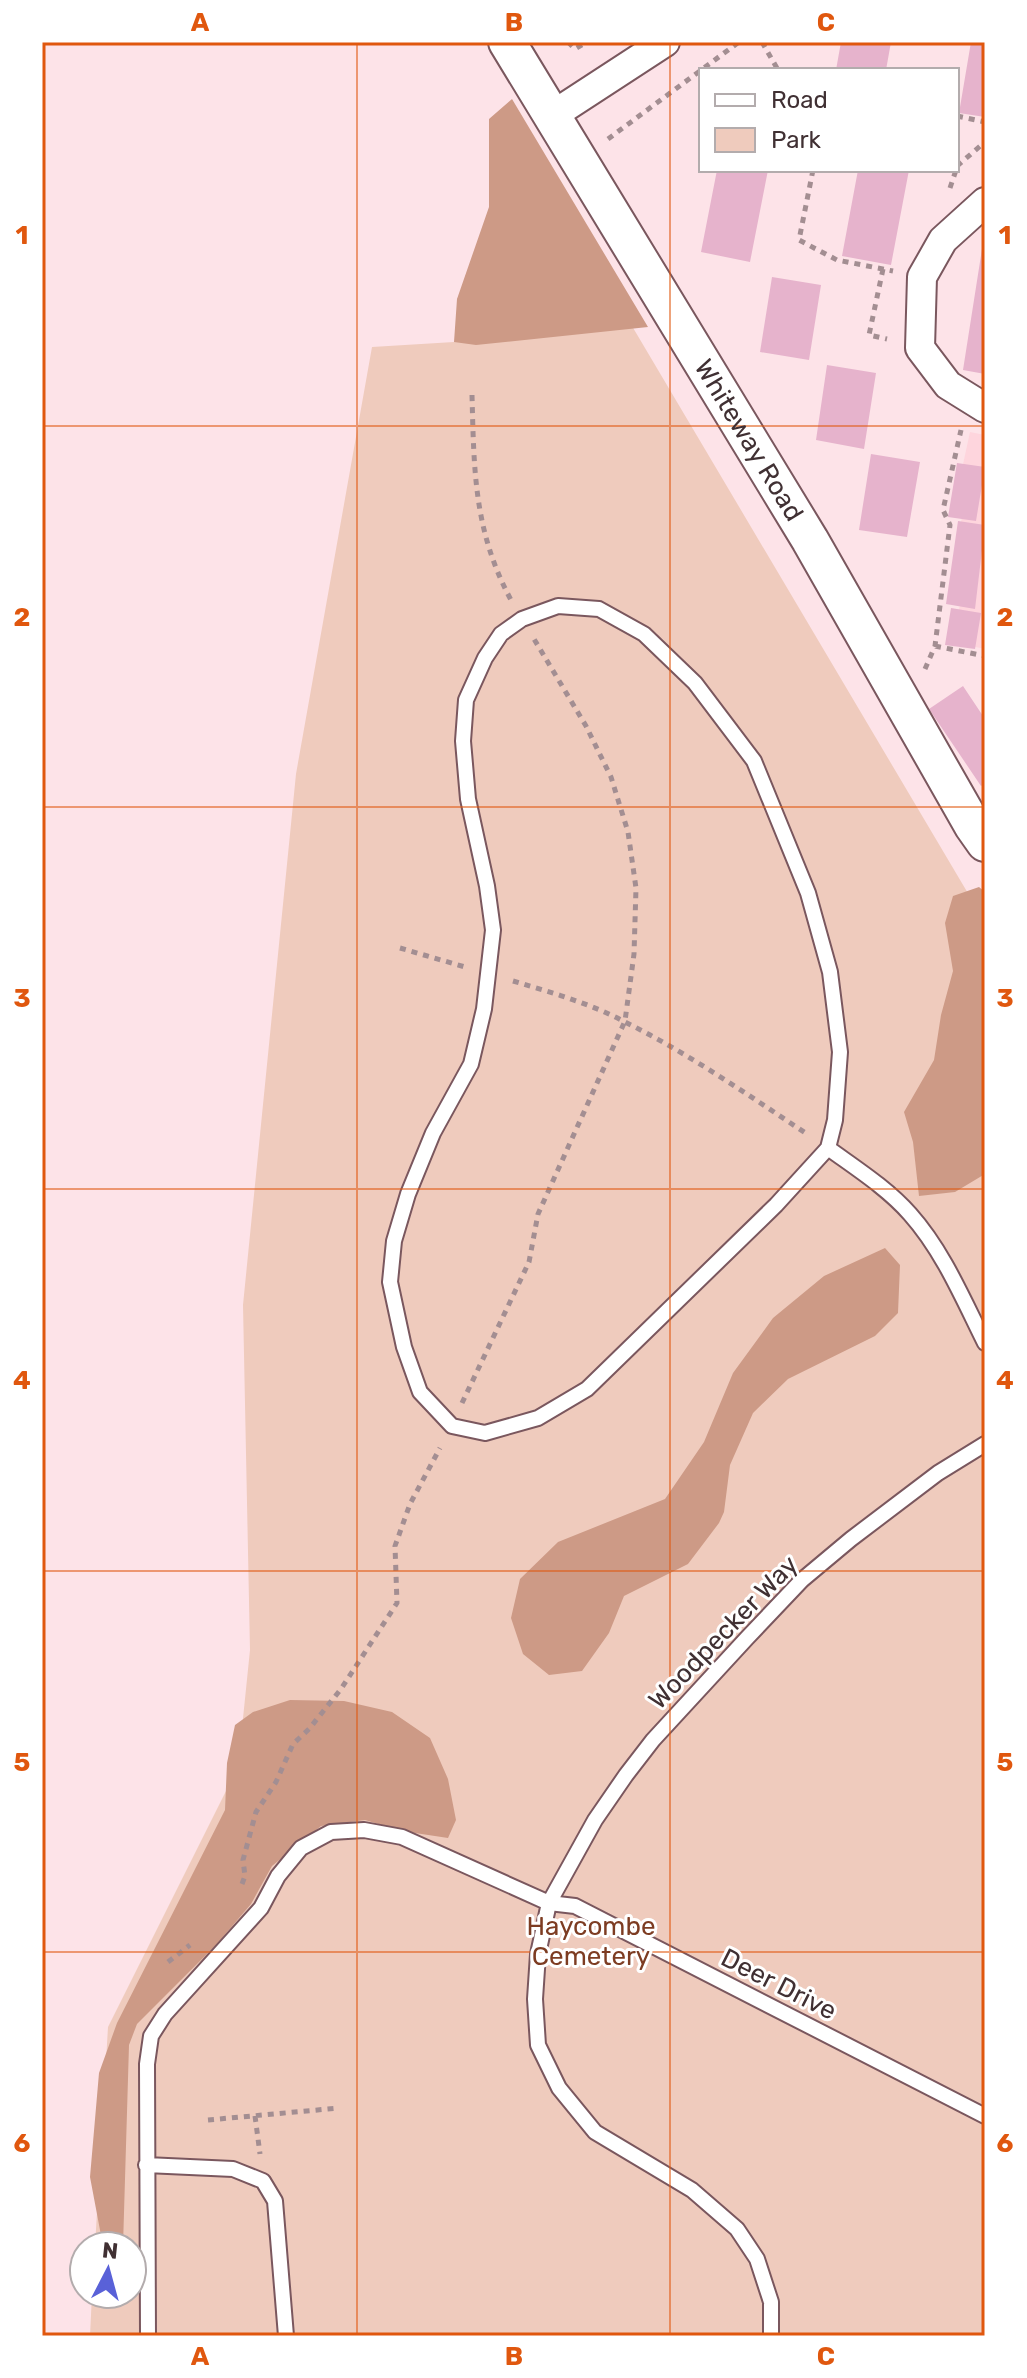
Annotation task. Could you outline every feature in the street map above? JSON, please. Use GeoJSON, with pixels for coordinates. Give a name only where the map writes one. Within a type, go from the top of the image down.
{"type":"FeatureCollection","features":[{"type":"Feature","properties":{"kind":"street","name":"Whiteway Road"},"geometry":{"type":"LineString","coordinates":[[507,42],[810,540],[985,843]]}},
{"type":"Feature","properties":{"kind":"street"},"geometry":{"type":"LineString","coordinates":[[553,115],[665,42]]}},
{"type":"Feature","properties":{"kind":"street"},"geometry":{"type":"LineString","coordinates":[[985,202],[943,240],[922,277],[920,348],[948,385],[985,408]]}},
{"type":"Feature","properties":{"kind":"lane"},"geometry":{"type":"LineString","coordinates":[[558,606],[599,609],[644,634],[695,683],[754,761],[808,893],[830,972],[840,1052],[835,1120],[828,1148],[776,1205],[587,1389],[538,1418],[485,1433],[452,1426],[420,1392],[404,1347],[390,1282],[394,1241],[408,1194],[433,1133],[471,1064],[484,1009],[488,973],[493,930],[468,799],[463,741],[466,700],[485,658],[501,634],[522,619],[558,606]]}},
{"type":"Feature","properties":{"kind":"lane"},"geometry":{"type":"LineString","coordinates":[[828,1148],[879,1184],[912,1216],[948,1269],[985,1343]]}},
{"type":"Feature","properties":{"kind":"lane","name":"Woodpecker Way"},"geometry":{"type":"LineString","coordinates":[[771,2336],[771,2302],[757,2259],[737,2229],[692,2190],[595,2132],[559,2088],[538,2045],[535,1999],[538,1954],[549,1903],[595,1820],[653,1740],[802,1580],[938,1473],[985,1444]]}},
{"type":"Feature","properties":{"kind":"lane","name":"Deer Drive"},"geometry":{"type":"LineString","coordinates":[[148,2336],[147,2064],[151,2036],[165,2014],[261,1908],[278,1876],[301,1848],[331,1832],[364,1830],[402,1837],[549,1903],[575,1906],[985,2116]]}},
{"type":"Feature","properties":{"kind":"lane"},"geometry":{"type":"LineString","coordinates":[[146,2165],[233,2169],[263,2181],[275,2201],[286,2336]]}},
{"type":"Feature","properties":{"kind":"path"},"geometry":{"type":"LineString","coordinates":[[568,42],[575,49],[587,42]]}},
{"type":"Feature","properties":{"kind":"path"},"geometry":{"type":"LineString","coordinates":[[704,68],[739,42]]}},
{"type":"Feature","properties":{"kind":"path"},"geometry":{"type":"LineString","coordinates":[[762,42],[777,68]]}},
{"type":"Feature","properties":{"kind":"path"},"geometry":{"type":"LineString","coordinates":[[580,159],[699,71]]}},
{"type":"Feature","properties":{"kind":"path"},"geometry":{"type":"LineString","coordinates":[[959,116],[985,122]]}},
{"type":"Feature","properties":{"kind":"path"},"geometry":{"type":"LineString","coordinates":[[959,164],[985,142]]}},
{"type":"Feature","properties":{"kind":"path"},"geometry":{"type":"LineString","coordinates":[[813,172],[799,240],[837,260],[883,269],[869,335],[920,348]]}},
{"type":"Feature","properties":{"kind":"path"},"geometry":{"type":"LineString","coordinates":[[239,1893],[245,1876],[243,1860],[256,1812],[276,1782],[293,1744],[341,1689],[397,1603],[395,1546],[410,1504],[452,1426],[529,1262],[538,1214],[625,1021],[634,954],[636,888],[628,832],[611,777],[586,726],[491,560],[479,512],[472,395]]}},
{"type":"Feature","properties":{"kind":"path"},"geometry":{"type":"LineString","coordinates":[[899,695],[926,668],[935,646],[950,525],[943,510],[962,427]]}},
{"type":"Feature","properties":{"kind":"path"},"geometry":{"type":"LineString","coordinates":[[935,646],[985,656]]}},
{"type":"Feature","properties":{"kind":"path"},"geometry":{"type":"LineString","coordinates":[[400,948],[488,973],[625,1021],[745,1093],[828,1148]]}},
{"type":"Feature","properties":{"kind":"path"},"geometry":{"type":"LineString","coordinates":[[168,1962],[192,1944]]}},
{"type":"Feature","properties":{"kind":"path"},"geometry":{"type":"LineString","coordinates":[[208,2120],[339,2108]]}},
{"type":"Feature","properties":{"kind":"path"},"geometry":{"type":"LineString","coordinates":[[255,2116],[263,2181]]}},
{"type":"Feature","properties":{"kind":"shaded area"},"geometry":{"type":"Polygon","coordinates":[[[512,99],[648,327],[476,345],[454,342],[457,299],[489,207],[489,119],[512,99]]]}},
{"type":"Feature","properties":{"kind":"shaded area"},"geometry":{"type":"Polygon","coordinates":[[[970,432],[985,435],[985,649],[952,642],[975,535],[959,531],[967,495],[957,492],[970,432]]]}},
{"type":"Feature","properties":{"kind":"shaded area"},"geometry":{"type":"Polygon","coordinates":[[[979,887],[985,892],[985,1174],[955,1192],[919,1196],[913,1142],[904,1112],[934,1060],[941,1015],[953,971],[945,923],[953,896],[979,887]]]}},
{"type":"Feature","properties":{"kind":"shaded area"},"geometry":{"type":"Polygon","coordinates":[[[885,1248],[900,1265],[898,1313],[875,1336],[788,1379],[753,1413],[730,1465],[724,1512],[688,1564],[624,1596],[609,1633],[582,1671],[549,1675],[523,1654],[511,1618],[520,1579],[558,1542],[665,1499],[704,1442],[733,1373],[773,1318],[824,1276],[885,1248]]]}},
{"type":"Feature","properties":{"kind":"shaded area"},"geometry":{"type":"Polygon","coordinates":[[[290,1700],[344,1701],[392,1712],[430,1738],[448,1779],[456,1820],[448,1838],[402,1831],[365,1820],[321,1826],[272,1866],[251,1904],[216,1945],[137,2024],[129,2045],[123,2230],[100,2230],[90,2177],[99,2073],[117,2023],[225,1810],[227,1763],[235,1725],[253,1712],[290,1700]]]}},
{"type":"Feature","properties":{"kind":"green space","name":"Haycombe Cemetery"},"geometry":{"type":"Polygon","coordinates":[[[629,321],[985,922],[985,2336],[90,2336],[91,2310],[148,2310],[148,2230],[96,2230],[108,2027],[238,1767],[250,1650],[243,1305],[296,774],[372,347],[454,342],[629,321]]]}},
{"type":"Feature","properties":{"kind":"building"},"geometry":{"type":"Polygon","coordinates":[[[841,42],[891,42],[886,68],[836,68],[841,42]]]}},
{"type":"Feature","properties":{"kind":"building"},"geometry":{"type":"Polygon","coordinates":[[[971,42],[985,42],[985,117],[959,113],[971,42]]]}},
{"type":"Feature","properties":{"kind":"building"},"geometry":{"type":"Polygon","coordinates":[[[717,172],[768,172],[750,262],[701,252],[717,172]]]}},
{"type":"Feature","properties":{"kind":"building"},"geometry":{"type":"Polygon","coordinates":[[[858,172],[909,172],[891,265],[842,256],[858,172]]]}},
{"type":"Feature","properties":{"kind":"building"},"geometry":{"type":"Polygon","coordinates":[[[982,249],[985,250],[985,374],[963,370],[982,249]]]}},
{"type":"Feature","properties":{"kind":"building"},"geometry":{"type":"Polygon","coordinates":[[[772,277],[821,285],[809,360],[760,352],[772,277]]]}},
{"type":"Feature","properties":{"kind":"building"},"geometry":{"type":"Polygon","coordinates":[[[827,365],[876,373],[864,449],[816,440],[827,365]]]}},
{"type":"Feature","properties":{"kind":"building"},"geometry":{"type":"Polygon","coordinates":[[[871,454],[920,462],[907,537],[859,530],[871,454]]]}},
{"type":"Feature","properties":{"kind":"building"},"geometry":{"type":"Polygon","coordinates":[[[957,463],[985,467],[976,521],[948,517],[957,463]]]}},
{"type":"Feature","properties":{"kind":"building"},"geometry":{"type":"Polygon","coordinates":[[[958,521],[985,525],[975,609],[946,604],[958,521]]]}},
{"type":"Feature","properties":{"kind":"building"},"geometry":{"type":"Polygon","coordinates":[[[951,608],[981,613],[975,649],[945,645],[951,608]]]}},
{"type":"Feature","properties":{"kind":"building"},"geometry":{"type":"Polygon","coordinates":[[[963,686],[985,719],[985,783],[981,786],[929,709],[963,686]]]}}]}
